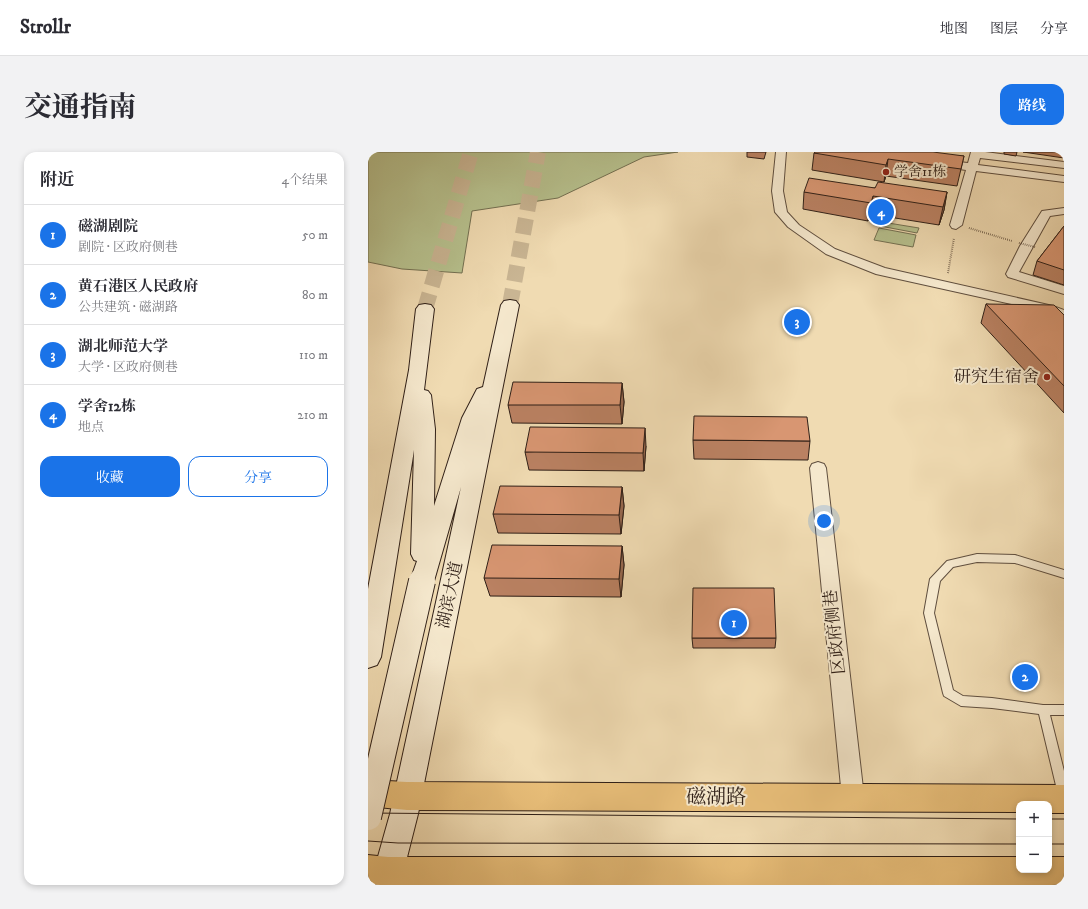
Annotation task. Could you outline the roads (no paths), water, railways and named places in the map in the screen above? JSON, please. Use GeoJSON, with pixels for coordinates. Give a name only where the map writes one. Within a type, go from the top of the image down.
{"type":"FeatureCollection","features":[{"type":"Feature","properties":{"kind":"main road","name":"湖滨大道"},"geometry":{"type":"LineString","coordinates":[[380,876],[398,843],[510,305]]}},
{"type":"Feature","properties":{"kind":"main road"},"geometry":{"type":"LineString","coordinates":[[368,657],[418,370],[425,310]]}},
{"type":"Feature","properties":{"kind":"main road"},"geometry":{"type":"LineString","coordinates":[[368,817],[422,581],[472,418],[498,368]]}},
{"type":"Feature","properties":{"kind":"main road"},"geometry":{"type":"LineString","coordinates":[[418,370],[425,429],[422,581]]}},
{"type":"Feature","properties":{"kind":"main road","name":"磁湖路"},"geometry":{"type":"LineString","coordinates":[[368,793],[407,796],[1064,799]]}},
{"type":"Feature","properties":{"kind":"main road"},"geometry":{"type":"LineString","coordinates":[[380,876],[1064,872]]}},
{"type":"Feature","properties":{"kind":"street"},"geometry":{"type":"LineString","coordinates":[[781,152],[778,204],[781,213],[790,223],[806,236],[829,251],[866,267],[1064,314]]}},
{"type":"Feature","properties":{"kind":"street"},"geometry":{"type":"LineString","coordinates":[[956,225],[976,153],[1064,165]]}},
{"type":"Feature","properties":{"kind":"street"},"geometry":{"type":"LineString","coordinates":[[926,161],[1064,179]]}},
{"type":"Feature","properties":{"kind":"street"},"geometry":{"type":"LineString","coordinates":[[1064,211],[1046,213],[1026,246],[1012,274],[1064,290]]}},
{"type":"Feature","properties":{"kind":"street","name":"区政府侧巷"},"geometry":{"type":"LineString","coordinates":[[818,468],[853,797]]}},
{"type":"Feature","properties":{"kind":"lane"},"geometry":{"type":"LineString","coordinates":[[1064,574],[1015,560],[978,558],[950,564],[935,579],[929,613],[948,693],[961,701],[992,703],[1043,710],[1064,710]]}},
{"type":"Feature","properties":{"kind":"lane"},"geometry":{"type":"LineString","coordinates":[[1043,710],[1064,794]]}},
{"type":"Feature","properties":{"kind":"tunnel"},"geometry":{"type":"LineString","coordinates":[[425,309],[471,152]]}},
{"type":"Feature","properties":{"kind":"tunnel"},"geometry":{"type":"LineString","coordinates":[[510,305],[538,152]]}},
{"type":"Feature","properties":{"kind":"tram line"},"geometry":{"type":"LineString","coordinates":[[368,813],[1016,819]]}},
{"type":"Feature","properties":{"kind":"tram line"},"geometry":{"type":"LineString","coordinates":[[1052,819],[1064,819]]}},
{"type":"Feature","properties":{"kind":"tram line"},"geometry":{"type":"LineString","coordinates":[[368,841],[398,843],[1016,844]]}},
{"type":"Feature","properties":{"kind":"tram line"},"geometry":{"type":"LineString","coordinates":[[1052,844],[1064,844]]}},
{"type":"Feature","properties":{"kind":"place","name":"学舍11栋"},"geometry":{"type":"Point","coordinates":[886,172]}},
{"type":"Feature","properties":{"kind":"place","name":"学舍12栋"},"geometry":{"type":"Point","coordinates":[881,212]}},
{"type":"Feature","properties":{"kind":"place","name":"湖北师范大学"},"geometry":{"type":"Point","coordinates":[797,322]}},
{"type":"Feature","properties":{"kind":"place","name":"研究生宿舍"},"geometry":{"type":"Point","coordinates":[1047,377]}},
{"type":"Feature","properties":{"kind":"place","name":"磁湖剧院"},"geometry":{"type":"Point","coordinates":[734,623]}},
{"type":"Feature","properties":{"kind":"place","name":"黄石港区人民政府"},"geometry":{"type":"Point","coordinates":[1025,677]}}]}
